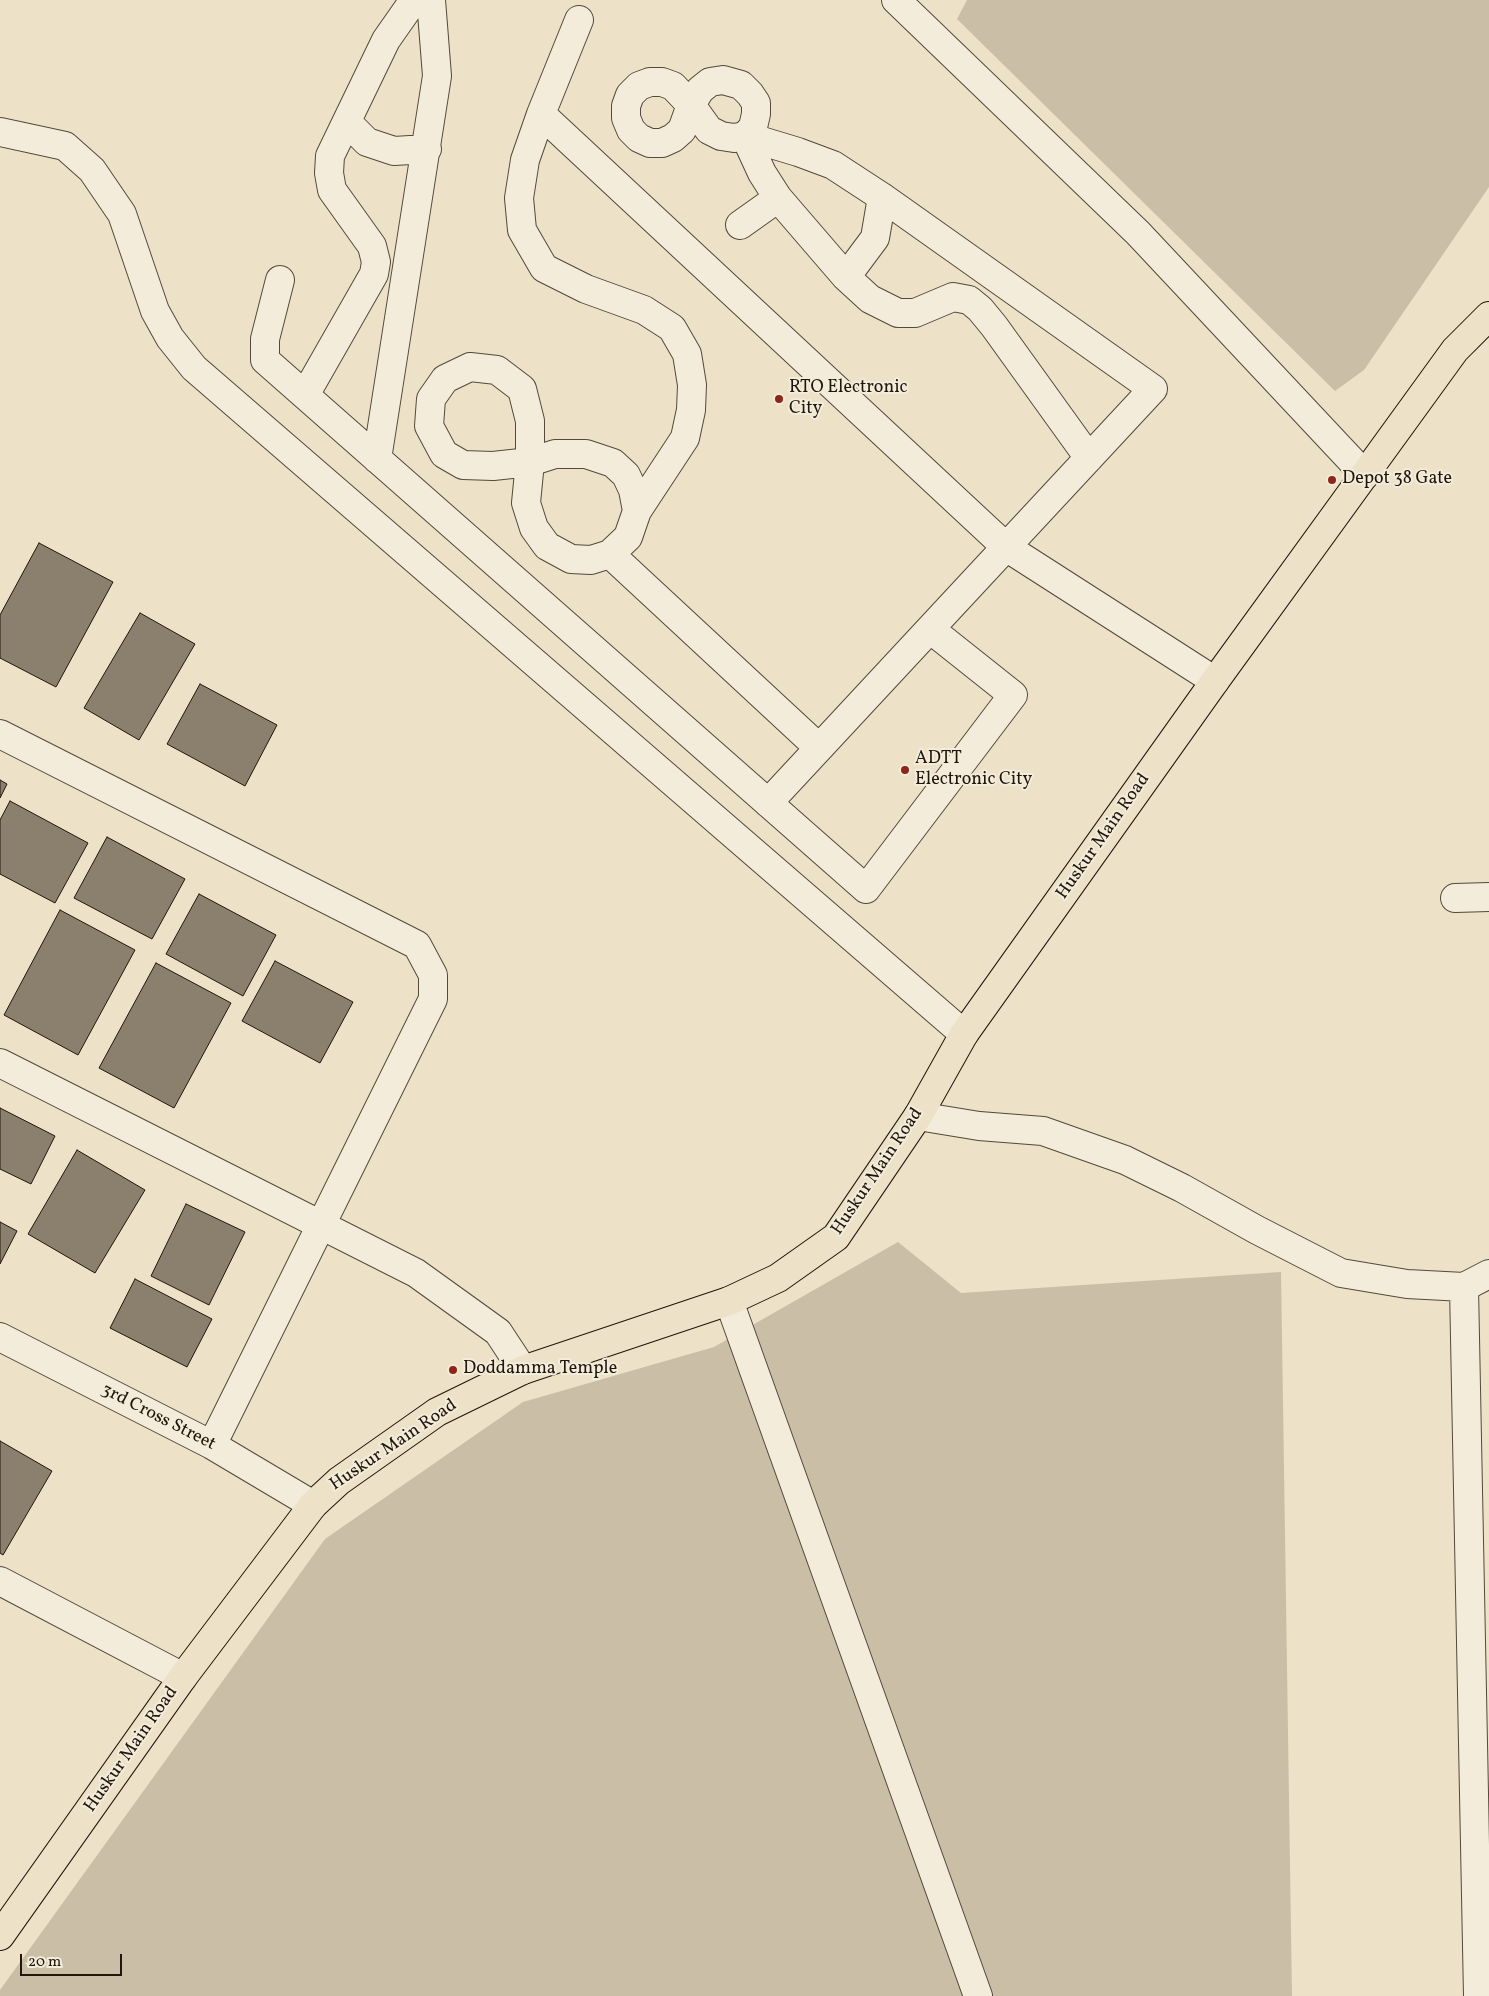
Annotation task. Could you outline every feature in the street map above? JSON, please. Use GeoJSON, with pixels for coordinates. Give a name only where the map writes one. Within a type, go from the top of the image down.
{"type":"FeatureCollection","features":[{"type":"Feature","properties":{"kind":"main road","name":"Huskur Main Road"},"geometry":{"type":"LineString","coordinates":[[0,1936],[183,1677],[312,1505],[339,1481],[438,1412],[523,1370],[729,1302],[778,1278],[836,1237],[918,1116],[964,1034],[1215,681],[1455,350],[1489,316]]}},
{"type":"Feature","properties":{"kind":"street"},"geometry":{"type":"LineString","coordinates":[[305,395],[374,274],[376,262],[372,246],[332,190],[329,173],[330,156],[386,40],[414,0]]}},
{"type":"Feature","properties":{"kind":"street"},"geometry":{"type":"LineString","coordinates":[[377,459],[427,150],[437,76],[431,0]]}},
{"type":"Feature","properties":{"kind":"street"},"geometry":{"type":"LineString","coordinates":[[896,0],[1138,233],[1365,475]]}},
{"type":"Feature","properties":{"kind":"street"},"geometry":{"type":"LineString","coordinates":[[579,20],[524,160],[519,198],[522,230],[544,268],[586,289],[644,310],[672,328],[687,354],[692,386],[691,410],[685,438],[637,510],[628,537],[610,554],[592,560],[571,559],[547,546],[534,528],[526,503],[530,462],[555,454],[586,454],[613,463],[626,475],[633,490],[637,510]]}},
{"type":"Feature","properties":{"kind":"street"},"geometry":{"type":"LineString","coordinates":[[745,136],[753,127],[756,103],[741,85],[723,80],[710,82],[700,90],[691,104],[709,130],[721,136],[734,138],[745,136],[798,152],[832,165],[882,197],[1153,389],[768,803]]}},
{"type":"Feature","properties":{"kind":"street"},"geometry":{"type":"LineString","coordinates":[[541,114],[1006,547],[1215,681]]}},
{"type":"Feature","properties":{"kind":"street"},"geometry":{"type":"LineString","coordinates":[[347,122],[367,142],[394,151],[427,150]]}},
{"type":"Feature","properties":{"kind":"street"},"geometry":{"type":"LineString","coordinates":[[0,132],[65,146],[92,170],[122,214],[155,311],[170,338],[194,368],[964,1034]]}},
{"type":"Feature","properties":{"kind":"street"},"geometry":{"type":"LineString","coordinates":[[745,136],[762,173],[778,198],[846,277],[870,299],[898,313],[915,313],[953,297],[969,300],[980,309],[1089,458]]}},
{"type":"Feature","properties":{"kind":"street"},"geometry":{"type":"LineString","coordinates":[[846,277],[875,238],[882,197]]}},
{"type":"Feature","properties":{"kind":"street"},"geometry":{"type":"LineString","coordinates":[[740,225],[778,198]]}},
{"type":"Feature","properties":{"kind":"street"},"geometry":{"type":"LineString","coordinates":[[280,280],[264,339],[265,360],[866,889],[1013,695],[930,629]]}},
{"type":"Feature","properties":{"kind":"street"},"geometry":{"type":"LineString","coordinates":[[610,554],[819,748]]}},
{"type":"Feature","properties":{"kind":"street"},"geometry":{"type":"LineString","coordinates":[[0,734],[417,945],[433,975],[433,999],[212,1445]]}},
{"type":"Feature","properties":{"kind":"street"},"geometry":{"type":"LineString","coordinates":[[1455,898],[1489,897]]}},
{"type":"Feature","properties":{"kind":"street"},"geometry":{"type":"LineString","coordinates":[[0,1063],[416,1273],[498,1332],[523,1370]]}},
{"type":"Feature","properties":{"kind":"street"},"geometry":{"type":"LineString","coordinates":[[918,1116],[979,1126],[1043,1132],[1125,1160],[1182,1188],[1256,1230],[1341,1273],[1407,1284],[1464,1287],[1489,1274]]}},
{"type":"Feature","properties":{"kind":"street"},"geometry":{"type":"LineString","coordinates":[[1464,1287],[1478,1996]]}},
{"type":"Feature","properties":{"kind":"street"},"geometry":{"type":"LineString","coordinates":[[729,1302],[978,1996]]}},
{"type":"Feature","properties":{"kind":"street","name":"3rd Cross Street"},"geometry":{"type":"LineString","coordinates":[[0,1337],[212,1445],[312,1505]]}},
{"type":"Feature","properties":{"kind":"street"},"geometry":{"type":"LineString","coordinates":[[0,1580],[183,1677]]}},
{"type":"Feature","properties":{"kind":"shaded area"},"geometry":{"type":"Polygon","coordinates":[[[967,0],[1489,0],[1489,187],[1364,370],[1335,391],[957,19],[967,0]]]}},
{"type":"Feature","properties":{"kind":"shaded area"},"geometry":{"type":"Polygon","coordinates":[[[898,1242],[961,1293],[1281,1272],[1292,1996],[0,1996],[0,1990],[325,1539],[523,1402],[714,1347],[898,1242]]]}},
{"type":"Feature","properties":{"kind":"building"},"geometry":{"type":"Polygon","coordinates":[[[39,543],[113,582],[56,687],[0,658],[0,615],[39,543]]]}},
{"type":"Feature","properties":{"kind":"building"},"geometry":{"type":"Polygon","coordinates":[[[140,613],[195,644],[139,740],[84,708],[140,613]]]}},
{"type":"Feature","properties":{"kind":"building"},"geometry":{"type":"Polygon","coordinates":[[[200,684],[277,725],[245,786],[167,744],[200,684]]]}},
{"type":"Feature","properties":{"kind":"building"},"geometry":{"type":"Polygon","coordinates":[[[0,780],[7,784],[0,798],[0,780]]]}},
{"type":"Feature","properties":{"kind":"building"},"geometry":{"type":"Polygon","coordinates":[[[10,801],[88,843],[55,903],[0,874],[0,820],[10,801]]]}},
{"type":"Feature","properties":{"kind":"building"},"geometry":{"type":"Polygon","coordinates":[[[107,837],[185,879],[152,939],[74,898],[107,837]]]}},
{"type":"Feature","properties":{"kind":"building"},"geometry":{"type":"Polygon","coordinates":[[[199,894],[276,935],[243,996],[166,954],[199,894]]]}},
{"type":"Feature","properties":{"kind":"building"},"geometry":{"type":"Polygon","coordinates":[[[60,910],[135,950],[78,1055],[4,1015],[60,910]]]}},
{"type":"Feature","properties":{"kind":"building"},"geometry":{"type":"Polygon","coordinates":[[[275,961],[353,1002],[320,1063],[242,1021],[275,961]]]}},
{"type":"Feature","properties":{"kind":"building"},"geometry":{"type":"Polygon","coordinates":[[[156,963],[231,1003],[174,1108],[99,1068],[156,963]]]}},
{"type":"Feature","properties":{"kind":"building"},"geometry":{"type":"Polygon","coordinates":[[[0,1108],[55,1136],[31,1184],[0,1169],[0,1108]]]}},
{"type":"Feature","properties":{"kind":"building"},"geometry":{"type":"Polygon","coordinates":[[[77,1150],[145,1190],[95,1273],[28,1234],[77,1150]]]}},
{"type":"Feature","properties":{"kind":"building"},"geometry":{"type":"Polygon","coordinates":[[[186,1204],[245,1232],[209,1305],[151,1276],[186,1204]]]}},
{"type":"Feature","properties":{"kind":"building"},"geometry":{"type":"Polygon","coordinates":[[[0,1222],[17,1231],[0,1264],[0,1222]]]}},
{"type":"Feature","properties":{"kind":"building"},"geometry":{"type":"Polygon","coordinates":[[[135,1279],[212,1319],[187,1367],[110,1328],[135,1279]]]}},
{"type":"Feature","properties":{"kind":"building"},"geometry":{"type":"Polygon","coordinates":[[[0,1441],[52,1471],[3,1555],[0,1553],[0,1441]]]}},
{"type":"Feature","properties":{"kind":"place","name":"RTO Electronic City"},"geometry":{"type":"Point","coordinates":[779,399]}},
{"type":"Feature","properties":{"kind":"place","name":"Depot 38 Gate"},"geometry":{"type":"Point","coordinates":[1332,480]}},
{"type":"Feature","properties":{"kind":"place","name":"ADTT Electronic City"},"geometry":{"type":"Point","coordinates":[905,770]}},
{"type":"Feature","properties":{"kind":"place","name":"Doddamma Temple"},"geometry":{"type":"Point","coordinates":[453,1370]}}]}
